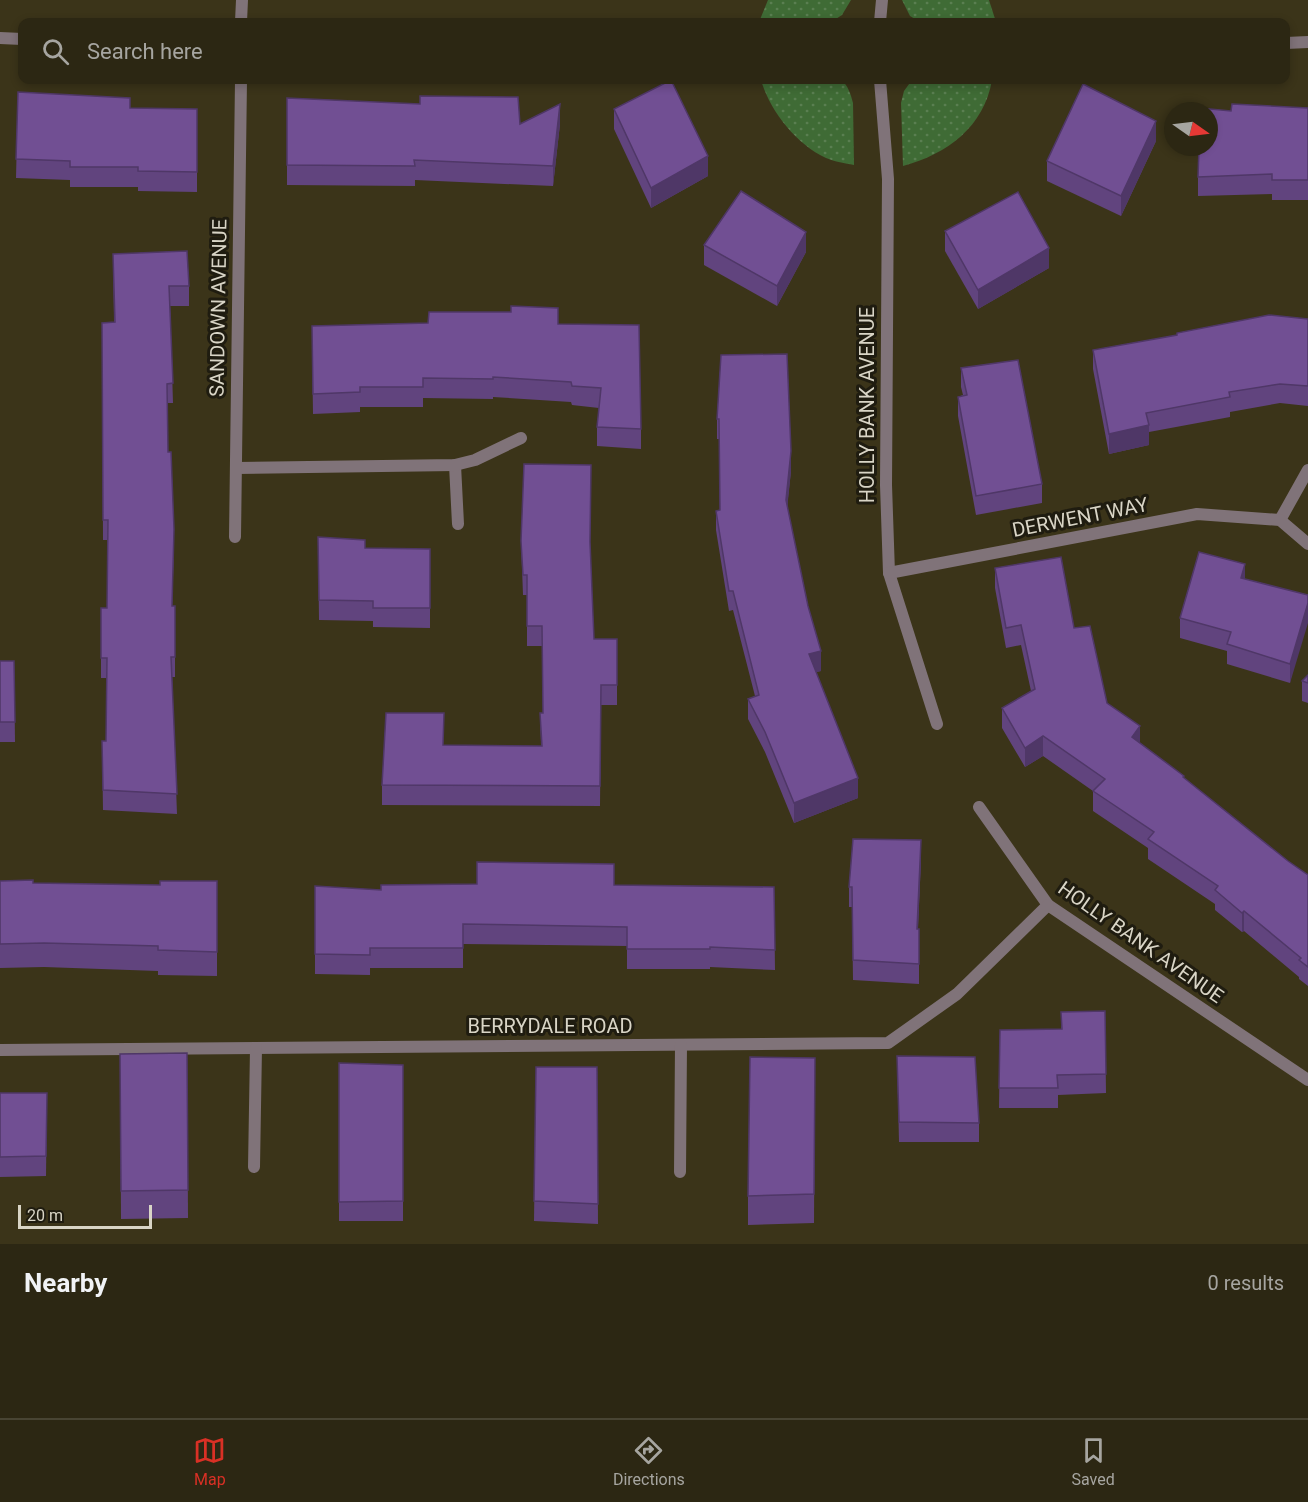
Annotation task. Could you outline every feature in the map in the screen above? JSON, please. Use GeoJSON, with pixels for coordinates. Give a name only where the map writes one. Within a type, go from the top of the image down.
{"type":"FeatureCollection","features":[{"type":"Feature","properties":{"kind":"street"},"geometry":{"type":"LineString","coordinates":[[241,18],[242,0]]}},
{"type":"Feature","properties":{"kind":"street"},"geometry":{"type":"LineString","coordinates":[[880,18],[882,0]]}},
{"type":"Feature","properties":{"kind":"street"},"geometry":{"type":"LineString","coordinates":[[0,38],[18,39]]}},
{"type":"Feature","properties":{"kind":"street"},"geometry":{"type":"LineString","coordinates":[[1290,43],[1308,42]]}},
{"type":"Feature","properties":{"kind":"street","name":"SANDOWN AVENUE"},"geometry":{"type":"LineString","coordinates":[[235,537],[241,84]]}},
{"type":"Feature","properties":{"kind":"street","name":"HOLLY BANK AVENUE"},"geometry":{"type":"LineString","coordinates":[[880,84],[888,179],[886,484],[889,573],[937,724]]}},
{"type":"Feature","properties":{"kind":"street"},"geometry":{"type":"LineString","coordinates":[[236,468],[454,465],[475,460],[520,438]]}},
{"type":"Feature","properties":{"kind":"street"},"geometry":{"type":"LineString","coordinates":[[454,465],[458,524]]}},
{"type":"Feature","properties":{"kind":"street"},"geometry":{"type":"LineString","coordinates":[[1308,470],[1280,520],[1308,544]]}},
{"type":"Feature","properties":{"kind":"street","name":"DERWENT WAY"},"geometry":{"type":"LineString","coordinates":[[889,573],[1197,514],[1280,520]]}},
{"type":"Feature","properties":{"kind":"street","name":"HOLLY BANK AVENUE"},"geometry":{"type":"LineString","coordinates":[[979,807],[1048,905],[1308,1080]]}},
{"type":"Feature","properties":{"kind":"street","name":"BERRYDALE ROAD"},"geometry":{"type":"LineString","coordinates":[[0,1050],[888,1043],[957,994],[1048,905]]}},
{"type":"Feature","properties":{"kind":"street"},"geometry":{"type":"LineString","coordinates":[[680,1172],[681,1045]]}},
{"type":"Feature","properties":{"kind":"street"},"geometry":{"type":"LineString","coordinates":[[254,1167],[256,1048]]}},
{"type":"Feature","properties":{"kind":"green space"},"geometry":{"type":"Polygon","coordinates":[[[768,0],[851,0],[842,15],[837,18],[761,18],[768,0]]]}},
{"type":"Feature","properties":{"kind":"green space"},"geometry":{"type":"Polygon","coordinates":[[[902,0],[989,0],[995,18],[913,18],[902,0]]]}},
{"type":"Feature","properties":{"kind":"green space"},"geometry":{"type":"Polygon","coordinates":[[[762,84],[844,84],[853,103],[854,165],[826,158],[804,144],[778,115],[762,84]]]}},
{"type":"Feature","properties":{"kind":"green space"},"geometry":{"type":"Polygon","coordinates":[[[909,84],[991,84],[981,112],[961,136],[934,154],[903,166],[901,103],[904,91],[909,84]]]}},
{"type":"Feature","properties":{"kind":"building"},"geometry":{"type":"Polygon","coordinates":[[[663,84],[673,84],[708,156],[651,188],[614,109],[663,84]]]}},
{"type":"Feature","properties":{"kind":"building"},"geometry":{"type":"Polygon","coordinates":[[[1083,84],[1156,121],[1121,196],[1047,161],[1083,84]]]}},
{"type":"Feature","properties":{"kind":"building"},"geometry":{"type":"Polygon","coordinates":[[[18,92],[130,98],[130,108],[197,109],[197,172],[138,171],[138,167],[70,167],[70,161],[16,159],[18,92]]]}},
{"type":"Feature","properties":{"kind":"building"},"geometry":{"type":"Polygon","coordinates":[[[420,96],[518,97],[520,124],[560,104],[553,166],[414,160],[415,166],[287,165],[287,98],[420,104],[420,96]]]}},
{"type":"Feature","properties":{"kind":"building"},"geometry":{"type":"Polygon","coordinates":[[[1232,104],[1308,108],[1308,180],[1272,180],[1272,174],[1198,177],[1199,156],[1218,156],[1218,110],[1231,111],[1232,104]]]}},
{"type":"Feature","properties":{"kind":"building"},"geometry":{"type":"Polygon","coordinates":[[[741,191],[806,232],[777,286],[704,245],[741,191]]]}},
{"type":"Feature","properties":{"kind":"building"},"geometry":{"type":"Polygon","coordinates":[[[1018,192],[1049,248],[978,290],[945,231],[1018,192]]]}},
{"type":"Feature","properties":{"kind":"building"},"geometry":{"type":"Polygon","coordinates":[[[187,251],[189,286],[169,286],[173,383],[167,384],[168,452],[171,452],[174,529],[172,606],[175,606],[175,657],[171,657],[177,794],[103,790],[102,741],[106,741],[107,658],[101,658],[101,608],[107,608],[108,520],[103,520],[102,323],[115,322],[113,254],[187,251]]]}},
{"type":"Feature","properties":{"kind":"building"},"geometry":{"type":"Polygon","coordinates":[[[511,306],[558,308],[558,324],[639,325],[641,429],[597,427],[601,388],[572,386],[571,382],[493,377],[493,379],[423,378],[423,387],[360,387],[360,392],[313,394],[312,326],[428,323],[429,312],[511,312],[511,306]]]}},
{"type":"Feature","properties":{"kind":"building"},"geometry":{"type":"Polygon","coordinates":[[[1269,315],[1308,319],[1308,386],[1280,384],[1229,392],[1230,397],[1146,413],[1149,425],[1109,434],[1093,350],[1269,315]]]}},
{"type":"Feature","properties":{"kind":"building"},"geometry":{"type":"Polygon","coordinates":[[[787,354],[791,451],[786,500],[808,606],[821,651],[809,654],[858,778],[794,803],[765,732],[748,699],[759,695],[733,591],[729,591],[716,511],[720,510],[719,419],[717,419],[721,355],[787,354]]]}},
{"type":"Feature","properties":{"kind":"building"},"geometry":{"type":"Polygon","coordinates":[[[1018,360],[1042,484],[976,496],[958,397],[967,395],[961,368],[1018,360]]]}},
{"type":"Feature","properties":{"kind":"building"},"geometry":{"type":"Polygon","coordinates":[[[524,464],[591,465],[590,542],[594,639],[617,639],[617,685],[601,685],[600,786],[382,785],[386,713],[444,713],[443,745],[542,746],[540,713],[543,713],[542,626],[527,626],[527,575],[523,575],[521,541],[524,464]]]}},
{"type":"Feature","properties":{"kind":"building"},"geometry":{"type":"Polygon","coordinates":[[[318,537],[365,540],[365,548],[430,549],[430,608],[373,608],[373,601],[319,600],[318,537]]]}},
{"type":"Feature","properties":{"kind":"building"},"geometry":{"type":"Polygon","coordinates":[[[1199,552],[1245,564],[1241,578],[1308,595],[1308,603],[1290,664],[1227,644],[1231,632],[1180,618],[1199,552]]]}},
{"type":"Feature","properties":{"kind":"building"},"geometry":{"type":"Polygon","coordinates":[[[1061,557],[1074,628],[1090,626],[1107,703],[1140,726],[1132,737],[1308,875],[1308,967],[1299,960],[1301,958],[1215,890],[1218,886],[1148,839],[1154,832],[1093,791],[1105,779],[1043,736],[1025,748],[1002,708],[1035,689],[1021,625],[1006,628],[995,568],[1061,557]]]}},
{"type":"Feature","properties":{"kind":"building"},"geometry":{"type":"Polygon","coordinates":[[[0,661],[14,661],[15,722],[0,722],[0,661]]]}},
{"type":"Feature","properties":{"kind":"building"},"geometry":{"type":"Polygon","coordinates":[[[1308,675],[1308,683],[1302,681],[1308,675]]]}},
{"type":"Feature","properties":{"kind":"building"},"geometry":{"type":"Polygon","coordinates":[[[853,839],[921,840],[917,929],[919,929],[919,964],[853,960],[852,887],[849,887],[853,839]]]}},
{"type":"Feature","properties":{"kind":"building"},"geometry":{"type":"Polygon","coordinates":[[[477,862],[614,864],[614,885],[774,887],[775,950],[710,947],[710,949],[627,949],[627,927],[463,924],[463,948],[370,948],[370,955],[315,954],[315,886],[381,890],[381,885],[477,884],[477,862]]]}},
{"type":"Feature","properties":{"kind":"building"},"geometry":{"type":"Polygon","coordinates":[[[33,880],[33,883],[160,885],[160,881],[217,881],[217,952],[158,950],[158,946],[0,944],[0,881],[33,880]]]}},
{"type":"Feature","properties":{"kind":"building"},"geometry":{"type":"Polygon","coordinates":[[[1105,1011],[1106,1074],[1057,1075],[1058,1088],[999,1088],[1000,1030],[1062,1029],[1061,1012],[1105,1011]]]}},
{"type":"Feature","properties":{"kind":"building"},"geometry":{"type":"Polygon","coordinates":[[[187,1053],[188,1190],[121,1191],[120,1054],[187,1053]]]}},
{"type":"Feature","properties":{"kind":"building"},"geometry":{"type":"Polygon","coordinates":[[[897,1056],[975,1057],[979,1123],[899,1122],[897,1056]]]}},
{"type":"Feature","properties":{"kind":"building"},"geometry":{"type":"Polygon","coordinates":[[[750,1057],[815,1058],[814,1194],[748,1196],[750,1057]]]}},
{"type":"Feature","properties":{"kind":"building"},"geometry":{"type":"Polygon","coordinates":[[[339,1063],[403,1065],[403,1201],[339,1202],[339,1063]]]}},
{"type":"Feature","properties":{"kind":"building"},"geometry":{"type":"Polygon","coordinates":[[[536,1067],[597,1067],[598,1204],[534,1201],[536,1067]]]}},
{"type":"Feature","properties":{"kind":"building"},"geometry":{"type":"Polygon","coordinates":[[[0,1093],[47,1093],[46,1156],[0,1157],[0,1093]]]}}]}
